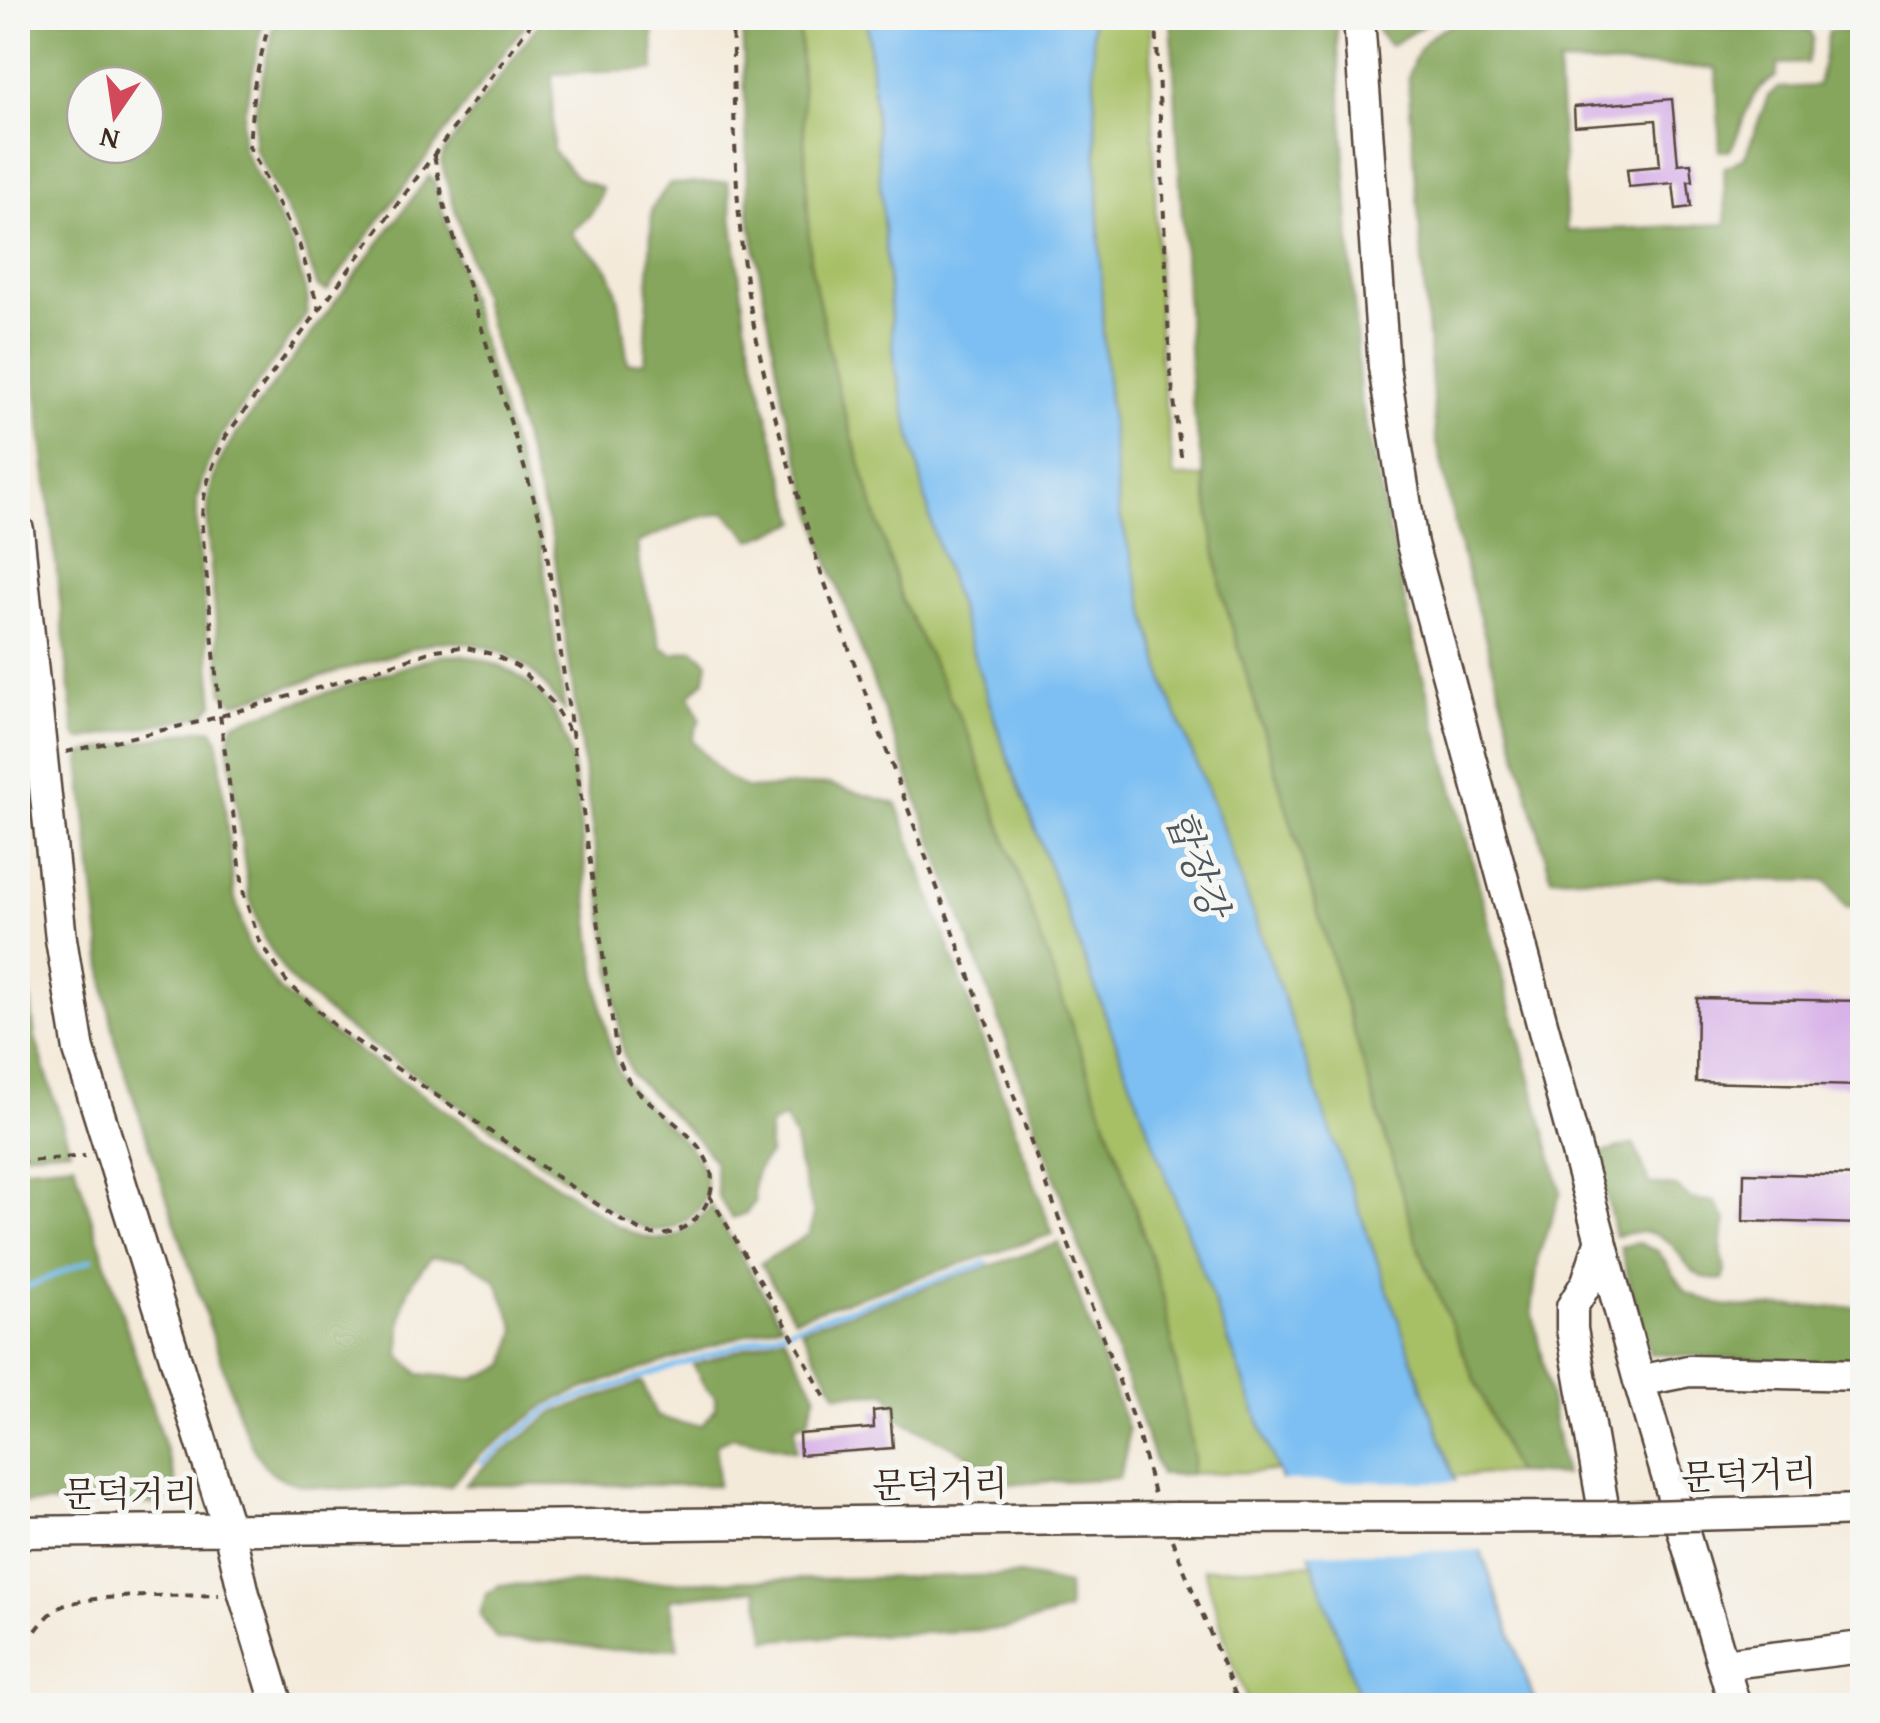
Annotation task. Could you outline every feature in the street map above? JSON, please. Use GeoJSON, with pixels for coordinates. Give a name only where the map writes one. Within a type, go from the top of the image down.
{"type":"FeatureCollection","features":[{"type":"Feature","properties":{"kind":"street"},"geometry":{"type":"LineString","coordinates":[[1358,18],[1384,367],[1412,544],[1639,1380],[1735,1706]]}},
{"type":"Feature","properties":{"kind":"street"},"geometry":{"type":"LineString","coordinates":[[18,530],[61,939],[79,1050],[229,1530],[278,1706]]}},
{"type":"Feature","properties":{"kind":"street"},"geometry":{"type":"LineString","coordinates":[[1602,1238],[1588,1282],[1572,1306],[1572,1329],[1605,1516]]}},
{"type":"Feature","properties":{"kind":"street"},"geometry":{"type":"LineString","coordinates":[[1639,1380],[1688,1370],[1862,1374]]}},
{"type":"Feature","properties":{"kind":"street","name":"문덕거리"},"geometry":{"type":"LineString","coordinates":[[18,1532],[1862,1510]]}},
{"type":"Feature","properties":{"kind":"street"},"geometry":{"type":"LineString","coordinates":[[1723,1664],[1862,1647]]}},
{"type":"Feature","properties":{"kind":"path"},"geometry":{"type":"LineString","coordinates":[[270,18],[254,86],[249,146],[299,244],[319,309]]}},
{"type":"Feature","properties":{"kind":"path"},"geometry":{"type":"LineString","coordinates":[[434,156],[446,208],[544,532],[617,1056],[628,1081],[702,1153],[713,1183],[695,1221],[673,1232],[650,1234],[622,1221],[338,1028],[286,981],[259,940],[244,895],[220,715],[202,497],[226,436],[536,18]]}},
{"type":"Feature","properties":{"kind":"path"},"geometry":{"type":"LineString","coordinates":[[732,18],[739,214],[752,319],[778,429],[820,570],[1240,1706]]}},
{"type":"Feature","properties":{"kind":"path"},"geometry":{"type":"LineString","coordinates":[[1156,18],[1170,368],[1182,464]]}},
{"type":"Feature","properties":{"kind":"path"},"geometry":{"type":"LineString","coordinates":[[42,760],[335,684],[436,650],[462,648],[492,654],[518,666],[551,701],[573,738]]}},
{"type":"Feature","properties":{"kind":"path"},"geometry":{"type":"LineString","coordinates":[[18,1162],[110,1153]]}},
{"type":"Feature","properties":{"kind":"path"},"geometry":{"type":"LineString","coordinates":[[709,1195],[786,1323],[828,1403]]}},
{"type":"Feature","properties":{"kind":"path"},"geometry":{"type":"LineString","coordinates":[[18,1657],[45,1619],[60,1607],[84,1600],[244,1594]]}},
{"type":"Feature","properties":{"kind":"green space"},"geometry":{"type":"Polygon","coordinates":[[[18,18],[264,18],[242,124],[243,149],[293,247],[308,300],[306,315],[223,433],[197,498],[214,703],[204,715],[80,740],[75,734],[18,225],[18,18]]]}},
{"type":"Feature","properties":{"kind":"green space"},"geometry":{"type":"Polygon","coordinates":[[[276,18],[530,18],[327,291],[318,287],[301,240],[254,147],[255,110],[276,18]]]}},
{"type":"Feature","properties":{"kind":"green space"},"geometry":{"type":"Polygon","coordinates":[[[543,18],[653,18],[654,70],[552,74],[553,151],[578,179],[602,188],[595,208],[571,232],[609,271],[619,304],[628,363],[645,362],[652,208],[669,184],[728,182],[745,321],[798,522],[752,540],[725,512],[693,519],[637,543],[661,647],[674,654],[693,649],[708,662],[705,680],[690,695],[700,719],[692,740],[725,776],[748,789],[828,784],[897,804],[1053,1234],[794,1318],[760,1264],[809,1234],[814,1214],[798,1163],[795,1138],[784,1118],[769,1126],[769,1155],[755,1177],[755,1202],[746,1213],[732,1219],[718,1196],[714,1161],[632,1075],[623,1053],[552,537],[441,162],[444,152],[543,18]]]}},
{"type":"Feature","properties":{"kind":"green space"},"geometry":{"type":"Polygon","coordinates":[[[742,18],[799,18],[810,261],[838,390],[902,601],[969,736],[1123,1170],[1163,1296],[1194,1459],[1190,1474],[1160,1475],[997,1014],[827,558],[784,405],[749,214],[742,18]]]}},
{"type":"Feature","properties":{"kind":"green space"},"geometry":{"type":"Polygon","coordinates":[[[799,18],[867,18],[895,366],[934,534],[1002,741],[1278,1471],[1190,1474],[1194,1459],[1163,1296],[1123,1170],[969,736],[902,601],[838,390],[810,261],[799,18]]]}},
{"type":"Feature","properties":{"kind":"green space"},"geometry":{"type":"Polygon","coordinates":[[[1092,18],[1150,18],[1160,359],[1174,477],[1204,477],[1222,593],[1419,1249],[1515,1473],[1454,1476],[1221,824],[1167,691],[1119,512],[1103,334],[1092,18]]]}},
{"type":"Feature","properties":{"kind":"green space"},"geometry":{"type":"Polygon","coordinates":[[[1171,18],[1336,18],[1360,396],[1414,642],[1561,1192],[1539,1254],[1532,1309],[1565,1475],[1515,1473],[1419,1249],[1222,593],[1192,401],[1171,18]]]}},
{"type":"Feature","properties":{"kind":"green space"},"geometry":{"type":"Polygon","coordinates":[[[1377,18],[1436,18],[1390,46],[1378,32],[1377,18]]]}},
{"type":"Feature","properties":{"kind":"green space"},"geometry":{"type":"Polygon","coordinates":[[[1461,22],[1809,30],[1813,38],[1807,63],[1778,64],[1776,77],[1752,99],[1730,150],[1720,151],[1716,68],[1558,64],[1567,231],[1726,224],[1724,168],[1745,157],[1768,96],[1778,88],[1818,86],[1829,30],[1862,31],[1862,908],[1846,907],[1827,881],[1551,877],[1458,539],[1436,438],[1408,80],[1425,42],[1440,30],[1461,22]]]}},
{"type":"Feature","properties":{"kind":"green space"},"geometry":{"type":"Polygon","coordinates":[[[429,176],[434,181],[539,534],[565,711],[541,681],[518,661],[478,645],[449,642],[434,642],[235,703],[223,693],[207,528],[216,469],[230,443],[429,176]]]}},
{"type":"Feature","properties":{"kind":"green space"},"geometry":{"type":"Polygon","coordinates":[[[461,655],[500,666],[522,678],[550,707],[564,736],[575,783],[596,974],[613,1057],[634,1093],[682,1140],[703,1171],[704,1198],[694,1214],[678,1225],[651,1230],[622,1218],[341,1024],[289,979],[263,937],[249,896],[228,744],[234,723],[438,656],[461,655]]]}},
{"type":"Feature","properties":{"kind":"green space"},"geometry":{"type":"Polygon","coordinates":[[[213,730],[218,740],[234,894],[248,945],[279,990],[330,1032],[618,1226],[646,1237],[669,1238],[690,1228],[711,1205],[781,1323],[547,1404],[479,1456],[450,1485],[339,1489],[297,1484],[273,1473],[254,1451],[239,1415],[117,1048],[106,995],[80,761],[82,754],[213,730]],[[432,1257],[408,1291],[402,1313],[400,1355],[419,1374],[474,1379],[506,1365],[516,1329],[496,1280],[464,1259],[432,1257]]]}},
{"type":"Feature","properties":{"kind":"green space"},"geometry":{"type":"Polygon","coordinates":[[[18,898],[35,1037],[70,1149],[18,1153],[18,898]]]}},
{"type":"Feature","properties":{"kind":"green space"},"geometry":{"type":"Polygon","coordinates":[[[1634,1144],[1650,1184],[1676,1187],[1691,1199],[1715,1202],[1726,1221],[1721,1246],[1723,1279],[1706,1278],[1695,1272],[1669,1242],[1657,1235],[1640,1232],[1615,1236],[1598,1154],[1634,1144]]]}},
{"type":"Feature","properties":{"kind":"green space"},"geometry":{"type":"Polygon","coordinates":[[[74,1163],[176,1482],[171,1498],[160,1504],[18,1503],[18,1168],[74,1163]]]}},
{"type":"Feature","properties":{"kind":"green space"},"geometry":{"type":"Polygon","coordinates":[[[1059,1243],[1128,1430],[1119,1478],[1005,1484],[972,1457],[897,1418],[897,1408],[887,1393],[837,1394],[801,1329],[1059,1243]]]}},
{"type":"Feature","properties":{"kind":"green space"},"geometry":{"type":"Polygon","coordinates":[[[1637,1243],[1658,1251],[1687,1293],[1726,1307],[1862,1307],[1862,1364],[1650,1354],[1620,1247],[1637,1243]]]}},
{"type":"Feature","properties":{"kind":"green space"},"geometry":{"type":"Polygon","coordinates":[[[784,1335],[816,1393],[808,1421],[795,1425],[796,1451],[733,1437],[716,1444],[718,1485],[465,1485],[553,1413],[642,1382],[656,1416],[702,1425],[715,1409],[715,1396],[693,1365],[784,1335]]]}},
{"type":"Feature","properties":{"kind":"green space"},"geometry":{"type":"Polygon","coordinates":[[[1313,1564],[1362,1705],[1249,1705],[1204,1569],[1313,1564]]]}},
{"type":"Feature","properties":{"kind":"green space"},"geometry":{"type":"Polygon","coordinates":[[[1022,1575],[1067,1585],[1068,1611],[1005,1629],[767,1640],[757,1589],[670,1599],[678,1648],[614,1650],[497,1640],[480,1615],[486,1594],[500,1585],[1022,1575]]]}},
{"type":"Feature","properties":{"kind":"water","name":"합장강"},"geometry":{"type":"Polygon","coordinates":[[[867,18],[1092,18],[1103,334],[1119,512],[1167,691],[1221,824],[1536,1705],[1362,1705],[1313,1564],[1002,741],[934,534],[895,366],[867,18]]]}},
{"type":"Feature","properties":{"kind":"pier"},"geometry":{"type":"Polygon","coordinates":[[[1277,1481],[1461,1482],[1486,1550],[1304,1553],[1277,1481]]]}},
{"type":"Feature","properties":{"kind":"building"},"geometry":{"type":"Polygon","coordinates":[[[1672,99],[1678,164],[1691,163],[1693,181],[1688,181],[1691,207],[1676,209],[1673,183],[1629,187],[1627,169],[1660,166],[1656,120],[1575,126],[1574,107],[1672,99]]]}},
{"type":"Feature","properties":{"kind":"building"},"geometry":{"type":"Polygon","coordinates":[[[1697,998],[1862,1001],[1862,1086],[1696,1082],[1697,998]]]}},
{"type":"Feature","properties":{"kind":"building"},"geometry":{"type":"Polygon","coordinates":[[[1744,1173],[1862,1176],[1862,1224],[1743,1221],[1744,1173]]]}},
{"type":"Feature","properties":{"kind":"building"},"geometry":{"type":"Polygon","coordinates":[[[890,1409],[893,1448],[800,1455],[799,1434],[874,1428],[873,1411],[890,1409]]]}},
{"type":"Feature","properties":{"kind":"waterway"},"geometry":{"type":"LineString","coordinates":[[18,1291],[92,1259]]}},
{"type":"Feature","properties":{"kind":"waterway"},"geometry":{"type":"LineString","coordinates":[[482,1462],[549,1409],[986,1263]]}}]}
